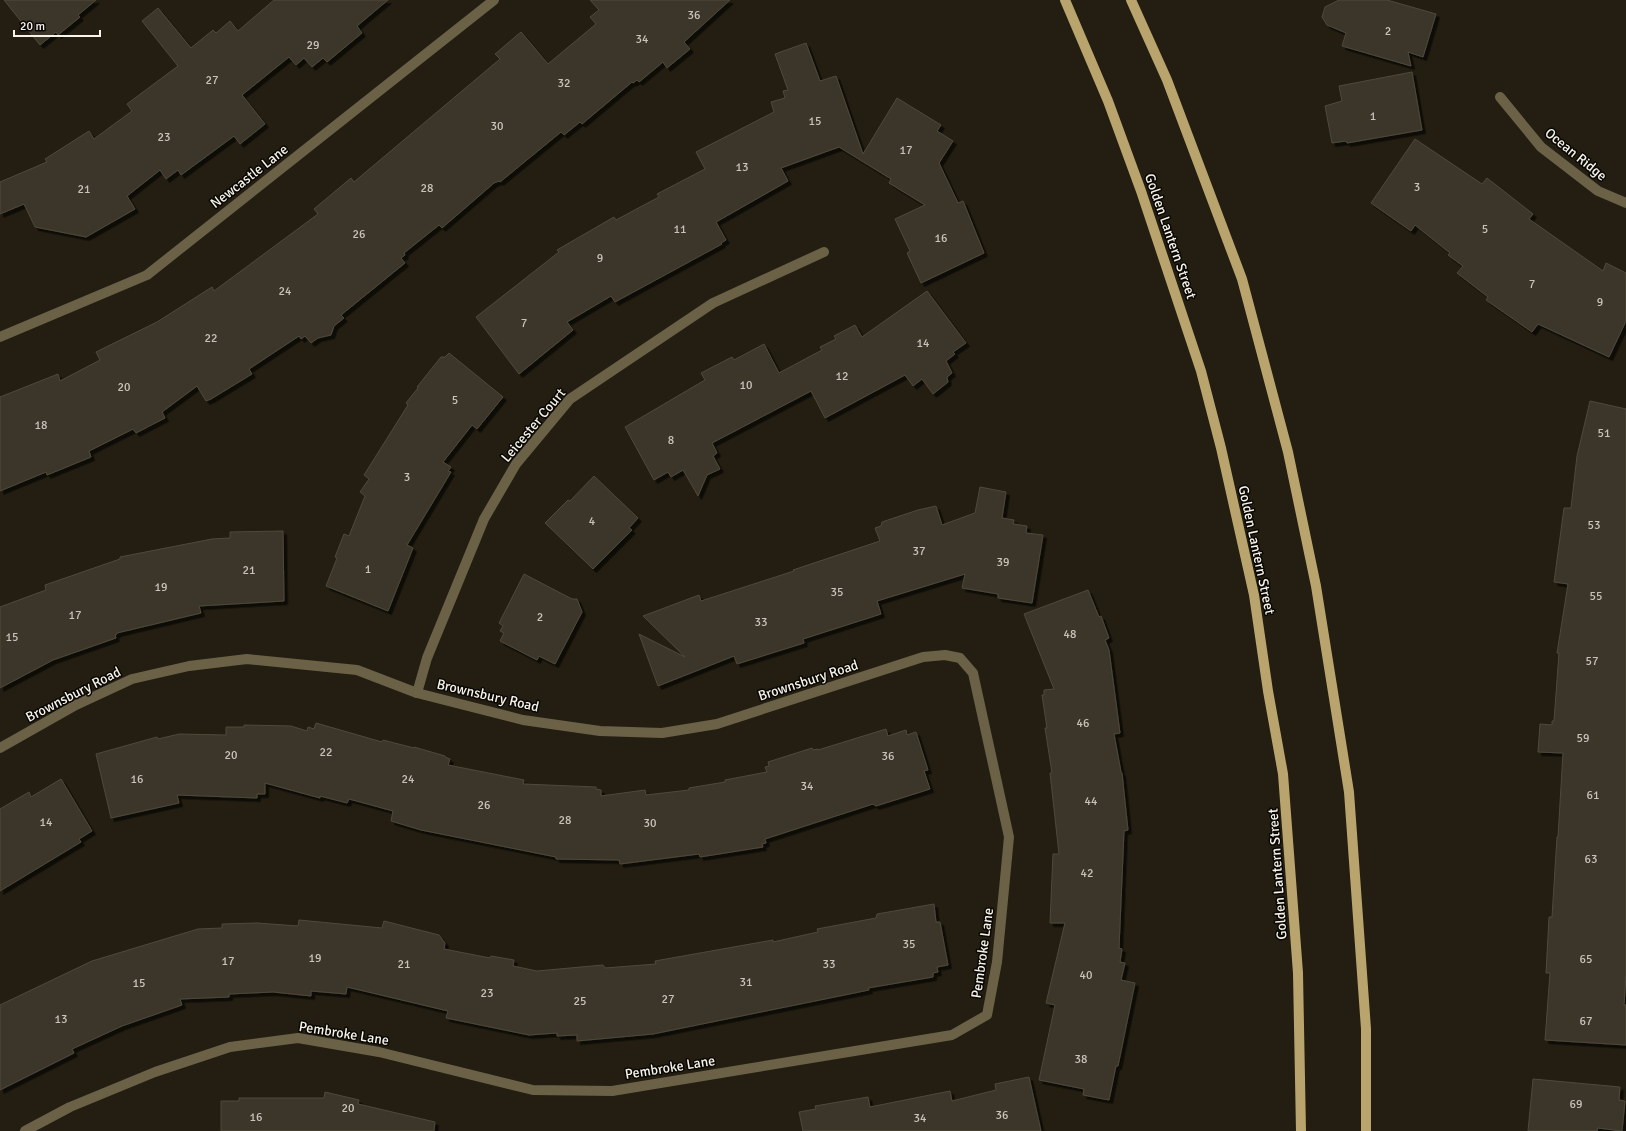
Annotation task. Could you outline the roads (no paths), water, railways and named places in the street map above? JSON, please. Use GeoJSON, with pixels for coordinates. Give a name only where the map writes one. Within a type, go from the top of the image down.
{"type":"FeatureCollection","features":[{"type":"Feature","properties":{"kind":"main road","name":"Golden Lantern Street"},"geometry":{"type":"LineString","coordinates":[[1065,0],[1108,101],[1189,333],[1221,448],[1254,595],[1268,691],[1284,782],[1298,973],[1301,1131]]}},
{"type":"Feature","properties":{"kind":"main road"},"geometry":{"type":"LineString","coordinates":[[1131,0],[1167,80],[1242,279],[1288,452],[1316,586],[1350,792],[1366,1029],[1366,1131]]}},
{"type":"Feature","properties":{"kind":"street","name":"Newcastle Lane"},"geometry":{"type":"LineString","coordinates":[[0,337],[147,275],[494,0]]}},
{"type":"Feature","properties":{"kind":"street","name":"Ocean Ridge"},"geometry":{"type":"LineString","coordinates":[[1500,97],[1541,147],[1598,191],[1626,203]]}},
{"type":"Feature","properties":{"kind":"street","name":"Leicester Court"},"geometry":{"type":"LineString","coordinates":[[417,693],[427,658],[484,519],[516,464],[570,399],[713,303],[824,252]]}},
{"type":"Feature","properties":{"kind":"street","name":"Brownsbury Road"},"geometry":{"type":"LineString","coordinates":[[0,748],[76,705],[132,679],[189,666],[247,659],[357,670],[417,693],[523,720],[600,731],[662,733],[717,724],[923,657],[945,654],[960,658],[973,673]]}},
{"type":"Feature","properties":{"kind":"street","name":"Pembroke Lane"},"geometry":{"type":"LineString","coordinates":[[25,1131],[70,1107],[155,1072],[230,1047],[298,1038],[379,1052],[532,1090],[612,1091],[952,1035],[986,1015],[997,962],[1009,837],[973,673]]}}]}
